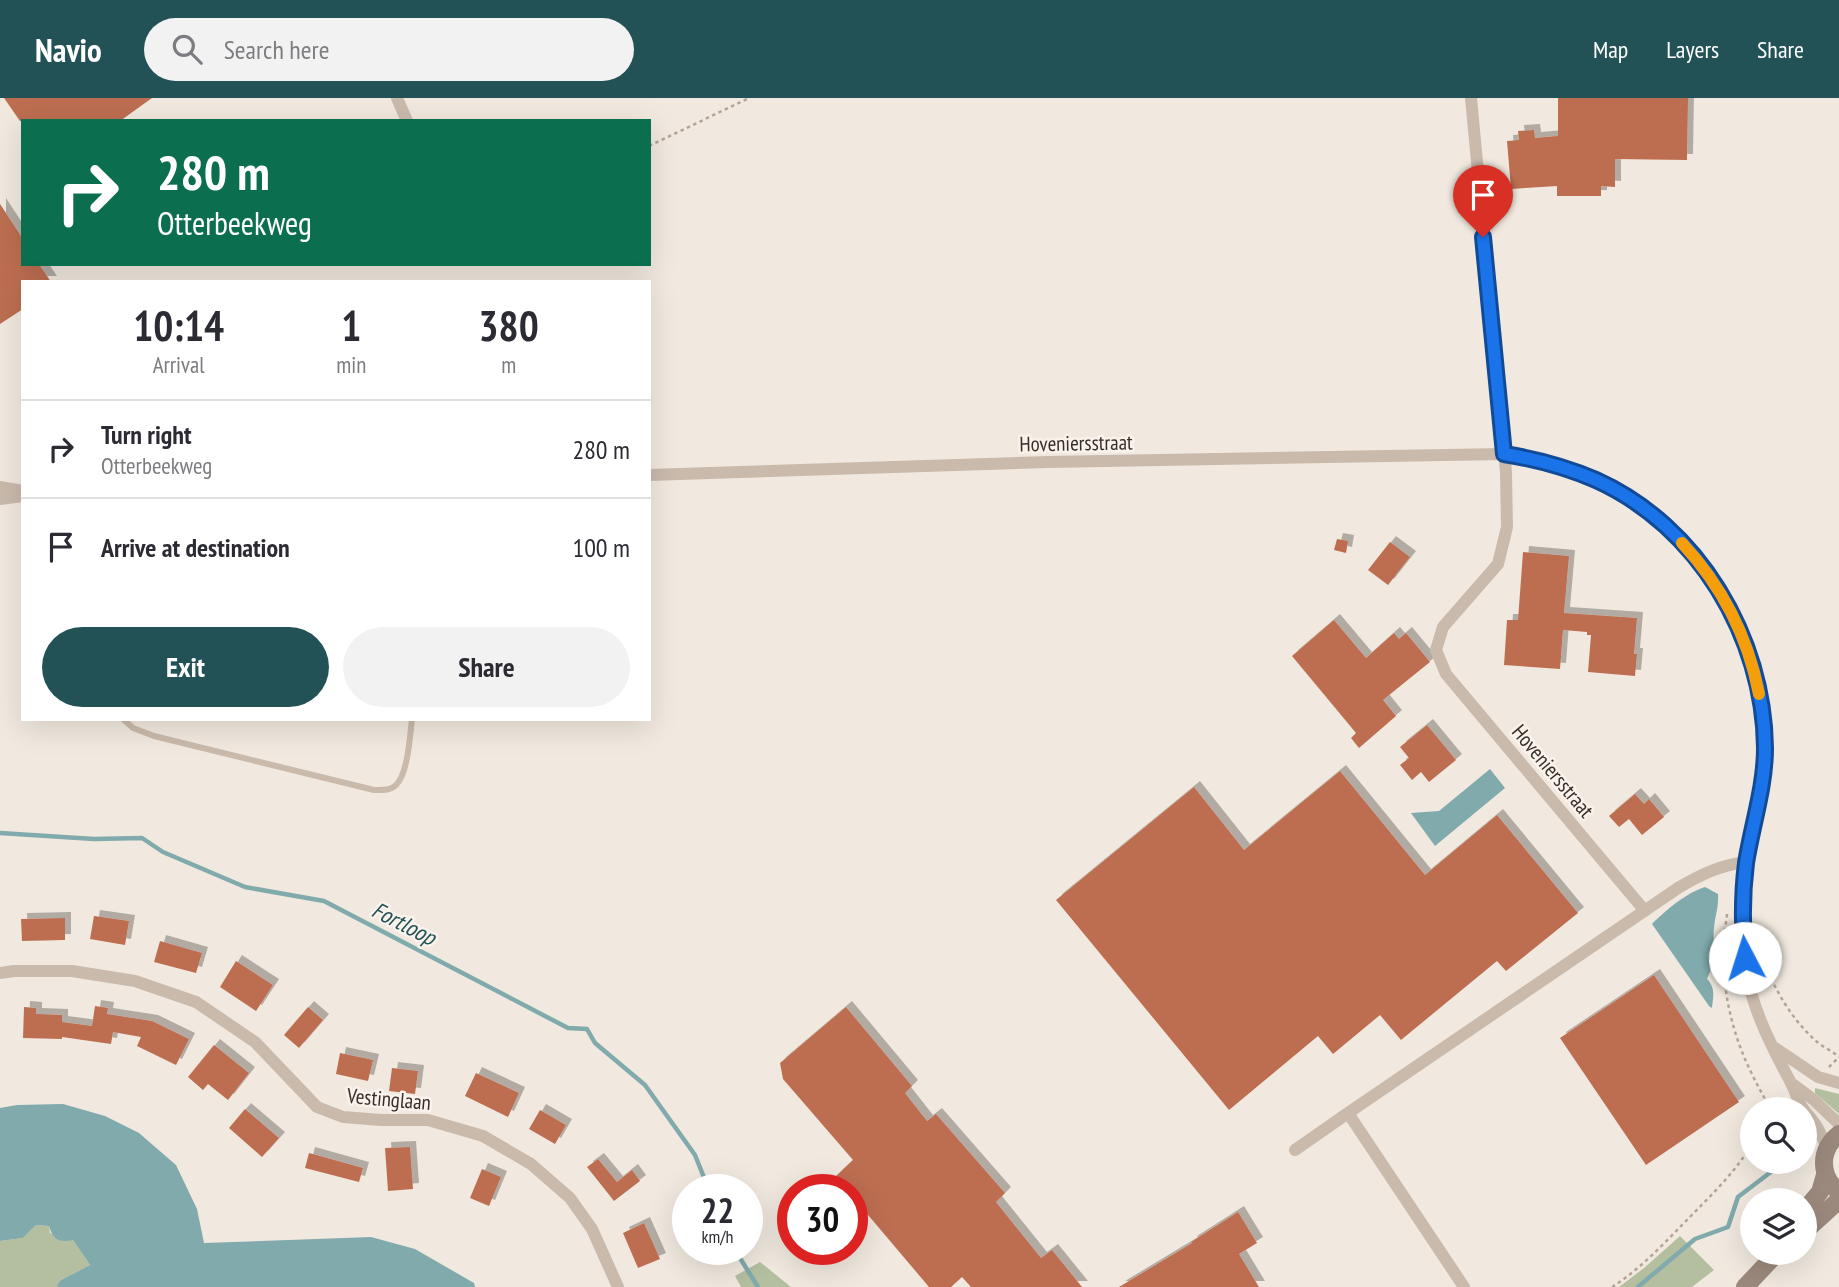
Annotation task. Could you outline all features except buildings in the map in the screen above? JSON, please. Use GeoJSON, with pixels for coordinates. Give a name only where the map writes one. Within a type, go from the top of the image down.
{"type":"FeatureCollection","features":[{"type":"Feature","properties":{"kind":"main road"},"geometry":{"type":"LineString","coordinates":[[1833,1141],[1823,1166],[1825,1175],[1839,1192]]}},
{"type":"Feature","properties":{"kind":"main road"},"geometry":{"type":"LineString","coordinates":[[1817,1196],[1825,1175]]}},
{"type":"Feature","properties":{"kind":"main road"},"geometry":{"type":"LineString","coordinates":[[1817,1221],[1839,1200]]}},
{"type":"Feature","properties":{"kind":"main road"},"geometry":{"type":"LineString","coordinates":[[1745,1287],[1766,1265]]}},
{"type":"Feature","properties":{"kind":"street"},"geometry":{"type":"LineString","coordinates":[[397,98],[406,119]]}},
{"type":"Feature","properties":{"kind":"street"},"geometry":{"type":"LineString","coordinates":[[1471,98],[1504,454]]}},
{"type":"Feature","properties":{"kind":"street","name":"Hoveniersstraat"},"geometry":{"type":"LineString","coordinates":[[651,475],[1048,462],[1504,454],[1564,467],[1598,481],[1661,521],[1691,553],[1713,581],[1744,639],[1761,706],[1765,748],[1762,783],[1746,862],[1741,913],[1747,977],[1756,1011],[1801,1106],[1833,1141]]}},
{"type":"Feature","properties":{"kind":"street","name":"Hoveniersstraat"},"geometry":{"type":"LineString","coordinates":[[1504,454],[1507,527],[1498,564],[1443,627],[1436,650],[1446,674],[1645,911]]}},
{"type":"Feature","properties":{"kind":"street"},"geometry":{"type":"LineString","coordinates":[[0,487],[21,493]]}},
{"type":"Feature","properties":{"kind":"street"},"geometry":{"type":"LineString","coordinates":[[0,499],[21,494]]}},
{"type":"Feature","properties":{"kind":"street"},"geometry":{"type":"LineString","coordinates":[[1295,1150],[1645,911],[1720,866],[1746,862]]}},
{"type":"Feature","properties":{"kind":"street","name":"Vestinglaan"},"geometry":{"type":"LineString","coordinates":[[0,973],[72,971],[135,981],[196,1002],[254,1042],[317,1107],[343,1117],[428,1120],[483,1136],[531,1164],[570,1198],[592,1229],[618,1287]]}},
{"type":"Feature","properties":{"kind":"street"},"geometry":{"type":"LineString","coordinates":[[1772,1046],[1818,1077],[1839,1083]]}},
{"type":"Feature","properties":{"kind":"street","name":"Hoveniersstraat"},"geometry":{"type":"LineString","coordinates":[[1791,1083],[1839,1124]]}},
{"type":"Feature","properties":{"kind":"street"},"geometry":{"type":"LineString","coordinates":[[1348,1114],[1464,1287]]}},
{"type":"Feature","properties":{"kind":"lane"},"geometry":{"type":"LineString","coordinates":[[124,721],[133,728],[154,736],[374,790],[389,790],[401,779],[412,721]]}},
{"type":"Feature","properties":{"kind":"path"},"geometry":{"type":"LineString","coordinates":[[651,145],[749,98]]}},
{"type":"Feature","properties":{"kind":"path"},"geometry":{"type":"LineString","coordinates":[[1728,908],[1723,944],[1724,976],[1730,1010],[1750,1071],[1764,1097]]}},
{"type":"Feature","properties":{"kind":"path"},"geometry":{"type":"LineString","coordinates":[[1756,940],[1766,968],[1785,1004],[1819,1044],[1839,1057],[1828,1068]]}},
{"type":"Feature","properties":{"kind":"path"},"geometry":{"type":"LineString","coordinates":[[1612,1287],[1648,1259],[1740,1163]]}},
{"type":"Feature","properties":{"kind":"green space"},"geometry":{"type":"Polygon","coordinates":[[[1815,1088],[1839,1094],[1839,1114],[1815,1093],[1815,1088]]]}},
{"type":"Feature","properties":{"kind":"green space"},"geometry":{"type":"Polygon","coordinates":[[[36,1225],[49,1226],[50,1233],[73,1240],[90,1265],[61,1280],[58,1287],[0,1287],[0,1241],[23,1238],[36,1225]]]}},
{"type":"Feature","properties":{"kind":"green space"},"geometry":{"type":"Polygon","coordinates":[[[1680,1236],[1714,1270],[1692,1287],[1619,1287],[1644,1268],[1680,1236]]]}},
{"type":"Feature","properties":{"kind":"green space"},"geometry":{"type":"Polygon","coordinates":[[[763,1264],[791,1287],[741,1287],[735,1276],[755,1265],[763,1264]]]}},
{"type":"Feature","properties":{"kind":"water"},"geometry":{"type":"Polygon","coordinates":[[[1490,769],[1505,788],[1435,846],[1411,813],[1439,811],[1490,769]]]}},
{"type":"Feature","properties":{"kind":"water"},"geometry":{"type":"Polygon","coordinates":[[[1705,887],[1718,894],[1714,955],[1707,979],[1713,989],[1712,1008],[1652,924],[1677,902],[1705,887]]]}},
{"type":"Feature","properties":{"kind":"water"},"geometry":{"type":"Polygon","coordinates":[[[63,1104],[105,1116],[139,1133],[176,1165],[197,1209],[204,1243],[371,1237],[415,1249],[474,1283],[475,1287],[58,1287],[61,1280],[90,1265],[73,1240],[58,1239],[49,1226],[36,1225],[23,1238],[0,1241],[0,1108],[63,1104]]]}},
{"type":"Feature","properties":{"kind":"waterway","name":"Fortloop"},"geometry":{"type":"LineString","coordinates":[[0,833],[94,839],[142,838],[163,852],[245,887],[324,901],[568,1028],[587,1029],[595,1043],[645,1085],[695,1155],[703,1174]]}},
{"type":"Feature","properties":{"kind":"waterway"},"geometry":{"type":"LineString","coordinates":[[1638,1287],[1695,1239],[1728,1227],[1738,1197],[1768,1174]]}},
{"type":"Feature","properties":{"kind":"waterway","name":"Fortloop"},"geometry":{"type":"LineString","coordinates":[[744,1265],[758,1287]]}},
{"type":"Feature","properties":{"kind":"slow traffic"},"geometry":{"type":"LineString","coordinates":[[1682,543],[1713,581],[1730,609],[1744,639],[1759,694]]}},
{"type":"Feature","properties":{"kind":"route"},"geometry":{"type":"LineString","coordinates":[[1483,237],[1504,454],[1564,467],[1598,481],[1661,521],[1713,581],[1744,639],[1761,706],[1765,748],[1762,783],[1746,862],[1741,913],[1745,958]]}}]}
